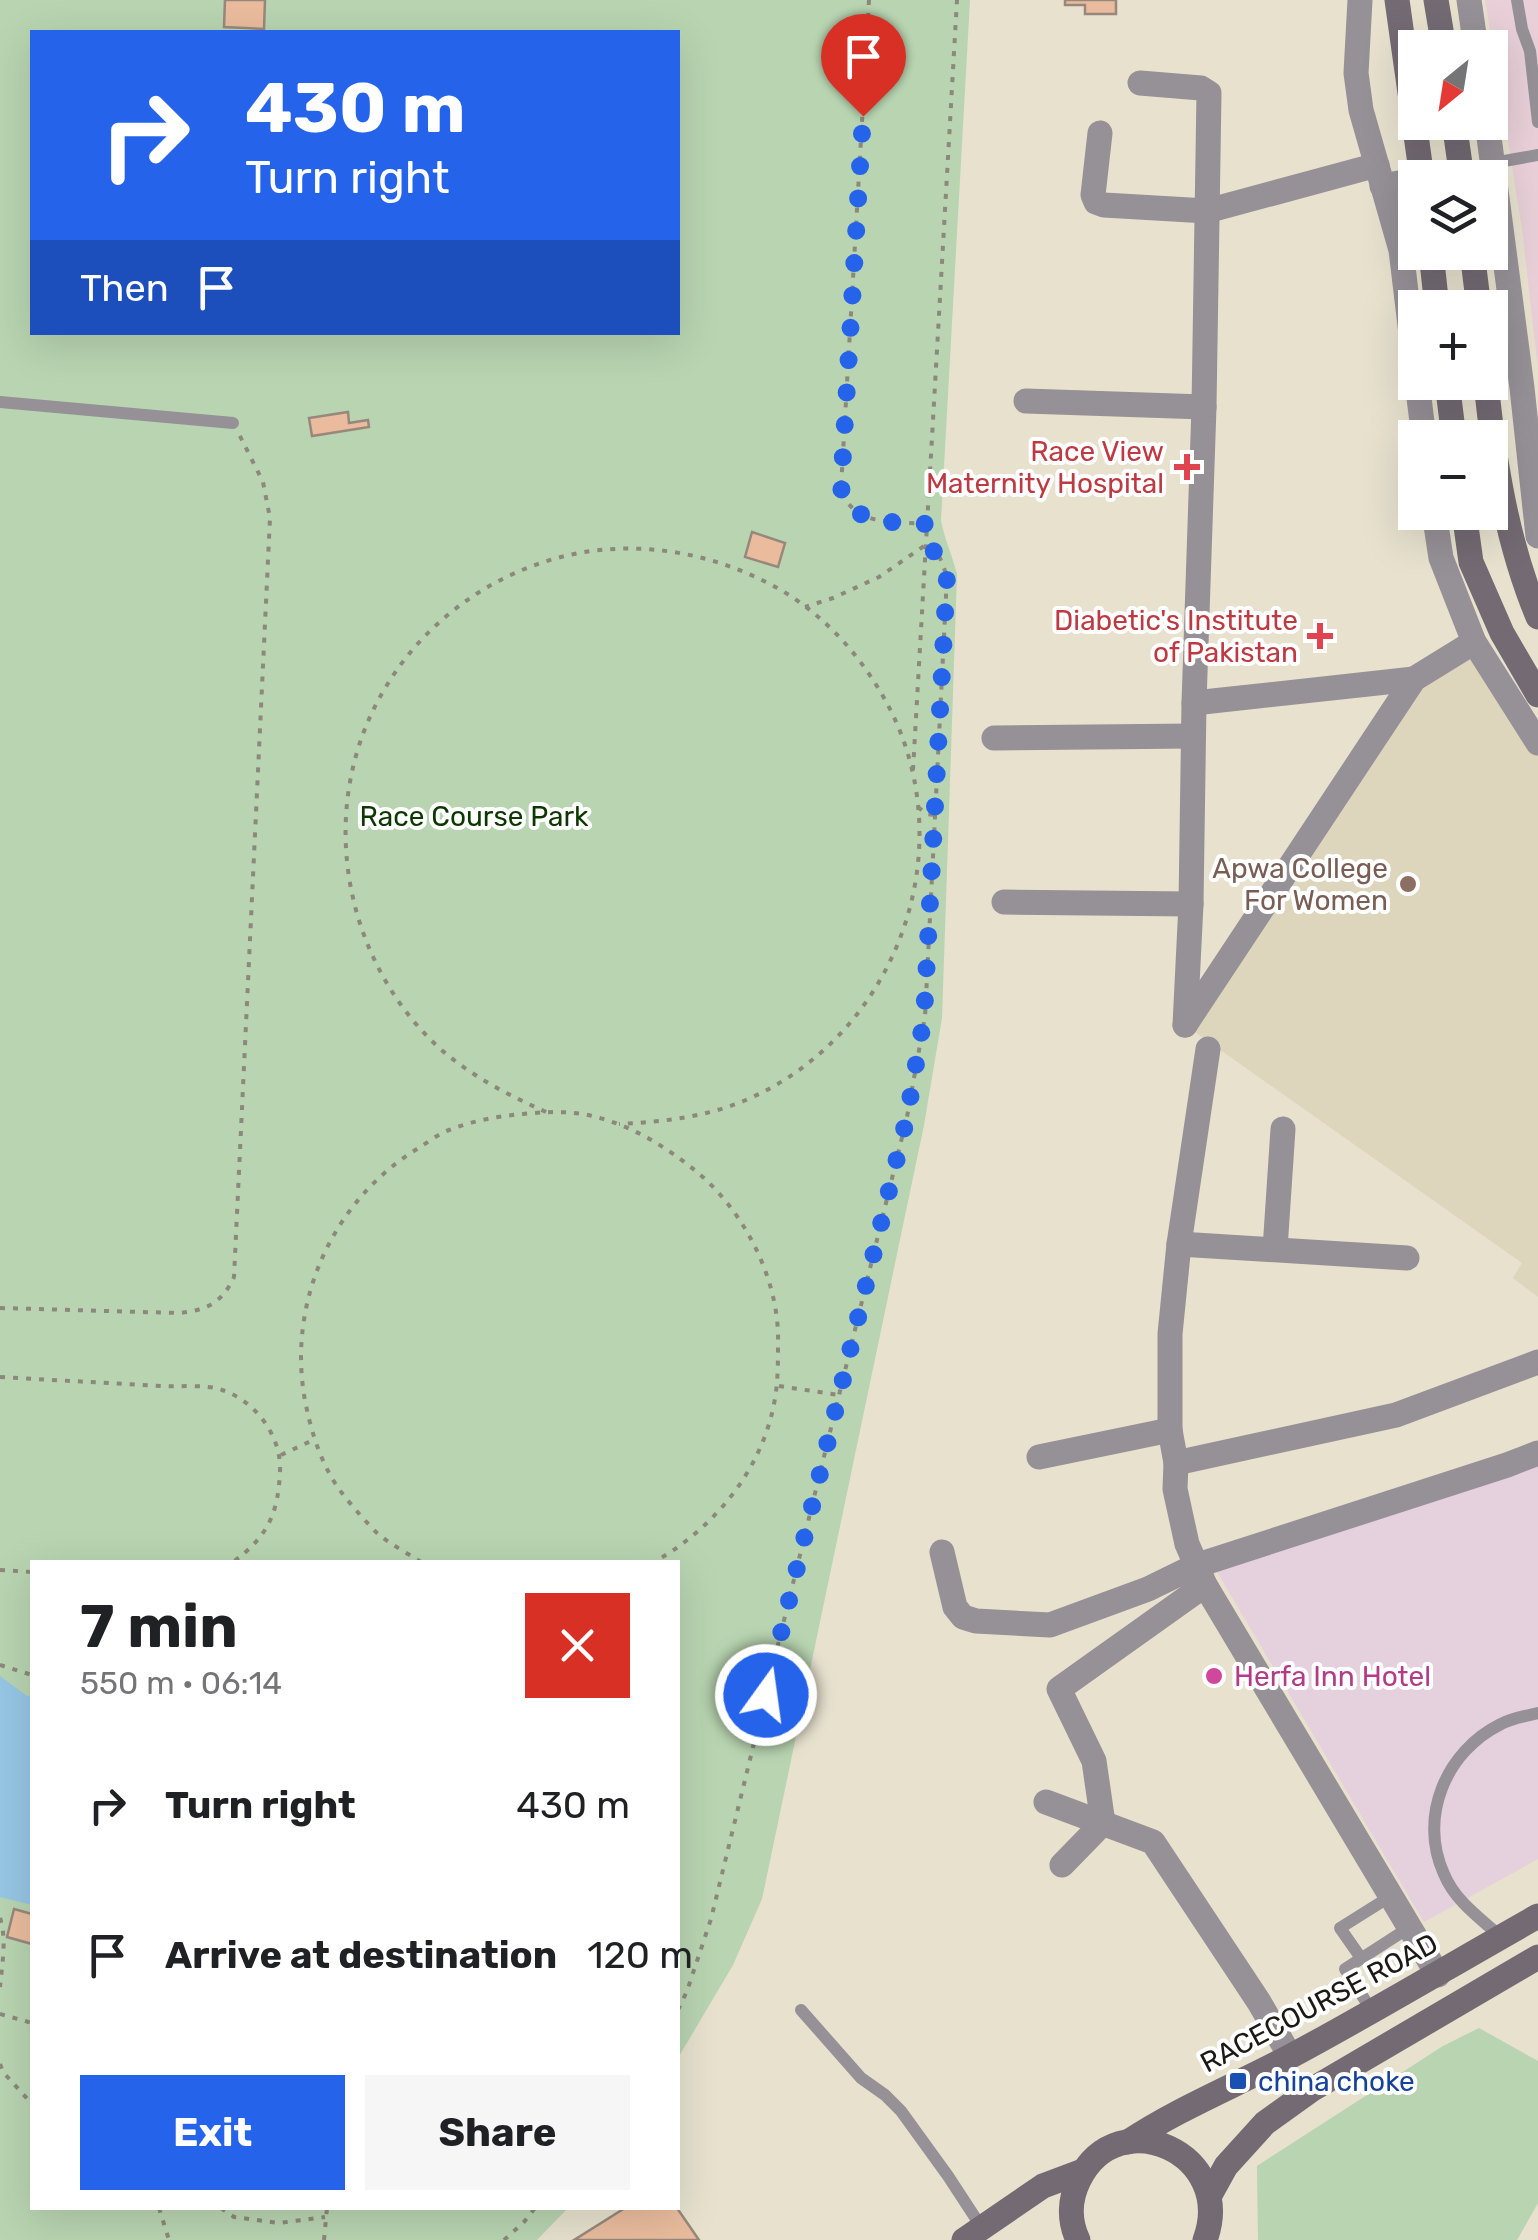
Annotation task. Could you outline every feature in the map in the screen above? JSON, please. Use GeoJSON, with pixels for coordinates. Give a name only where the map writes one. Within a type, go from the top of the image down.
{"type":"FeatureCollection","features":[{"type":"Feature","properties":{"kind":"main road"},"geometry":{"type":"LineString","coordinates":[[1397,0],[1408,65],[1416,160]]}},
{"type":"Feature","properties":{"kind":"main road"},"geometry":{"type":"LineString","coordinates":[[1436,0],[1441,30]]}},
{"type":"Feature","properties":{"kind":"main road"},"geometry":{"type":"LineString","coordinates":[[1488,400],[1492,444],[1515,550],[1538,617]]}},
{"type":"Feature","properties":{"kind":"main road"},"geometry":{"type":"LineString","coordinates":[[1467,530],[1471,562],[1502,633],[1538,696]]}},
{"type":"Feature","properties":{"kind":"main road","name":"RACECOURSE ROAD"},"geometry":{"type":"LineString","coordinates":[[1083,2172],[1111,2148],[1290,2056],[1538,1916]]}},
{"type":"Feature","properties":{"kind":"main road"},"geometry":{"type":"LineString","coordinates":[[1210,2195],[1236,2153],[1265,2123],[1312,2090],[1537,1960]]}},
{"type":"Feature","properties":{"kind":"main road"},"geometry":{"type":"LineString","coordinates":[[1128,2142],[1150,2141],[1170,2148],[1188,2159],[1202,2176],[1210,2195],[1206,2239]]}},
{"type":"Feature","properties":{"kind":"main road"},"geometry":{"type":"LineString","coordinates":[[973,2234],[1043,2186],[1083,2172]]}},
{"type":"Feature","properties":{"kind":"main road"},"geometry":{"type":"LineString","coordinates":[[1078,2240],[1071,2210],[1074,2190],[1083,2172]]}},
{"type":"Feature","properties":{"kind":"street"},"geometry":{"type":"LineString","coordinates":[[1360,0],[1356,74],[1361,110],[1401,250],[1406,290]]}},
{"type":"Feature","properties":{"kind":"street"},"geometry":{"type":"LineString","coordinates":[[1469,0],[1473,30]]}},
{"type":"Feature","properties":{"kind":"street"},"geometry":{"type":"LineString","coordinates":[[1140,83],[1202,88],[1209,93],[1204,407],[1184,1024],[1414,679],[1474,642]]}},
{"type":"Feature","properties":{"kind":"street"},"geometry":{"type":"LineString","coordinates":[[1100,133],[1093,195],[1096,202],[1104,205],[1206,212],[1379,175],[1398,177]]}},
{"type":"Feature","properties":{"kind":"street"},"geometry":{"type":"LineString","coordinates":[[1508,254],[1530,386],[1538,536]]}},
{"type":"Feature","properties":{"kind":"street"},"geometry":{"type":"LineString","coordinates":[[1026,401],[1204,407]]}},
{"type":"Feature","properties":{"kind":"street"},"geometry":{"type":"LineString","coordinates":[[1437,530],[1441,558],[1474,642],[1538,743]]}},
{"type":"Feature","properties":{"kind":"street"},"geometry":{"type":"LineString","coordinates":[[1194,703],[1414,679]]}},
{"type":"Feature","properties":{"kind":"street"},"geometry":{"type":"LineString","coordinates":[[994,738],[1193,736]]}},
{"type":"Feature","properties":{"kind":"street"},"geometry":{"type":"LineString","coordinates":[[1004,902],[1190,904]]}},
{"type":"Feature","properties":{"kind":"street"},"geometry":{"type":"LineString","coordinates":[[1208,1049],[1170,1334],[1170,1430],[1180,1520],[1200,1575],[1438,1974]]}},
{"type":"Feature","properties":{"kind":"street"},"geometry":{"type":"LineString","coordinates":[[1275,1249],[1282,1129]]}},
{"type":"Feature","properties":{"kind":"street"},"geometry":{"type":"LineString","coordinates":[[1179,1244],[1406,1258]]}},
{"type":"Feature","properties":{"kind":"street"},"geometry":{"type":"LineString","coordinates":[[1176,1463],[1396,1416],[1538,1362]]}},
{"type":"Feature","properties":{"kind":"street"},"geometry":{"type":"LineString","coordinates":[[1039,1457],[1170,1430]]}},
{"type":"Feature","properties":{"kind":"street"},"geometry":{"type":"LineString","coordinates":[[942,1552],[955,1607],[963,1617],[1050,1625],[1538,1452]]}},
{"type":"Feature","properties":{"kind":"street"},"geometry":{"type":"LineString","coordinates":[[1103,1823],[1094,1761],[1059,1689],[1200,1575]]}},
{"type":"Feature","properties":{"kind":"street"},"geometry":{"type":"LineString","coordinates":[[1046,1802],[1153,1842],[1259,2002],[1290,2056]]}},
{"type":"Feature","properties":{"kind":"street"},"geometry":{"type":"LineString","coordinates":[[1062,1865],[1103,1823]]}},
{"type":"Feature","properties":{"kind":"lane"},"geometry":{"type":"LineString","coordinates":[[1517,0],[1522,29],[1534,50],[1538,122]]}},
{"type":"Feature","properties":{"kind":"lane"},"geometry":{"type":"LineString","coordinates":[[1508,161],[1538,155]]}},
{"type":"Feature","properties":{"kind":"lane"},"geometry":{"type":"LineString","coordinates":[[0,402],[233,423]]}},
{"type":"Feature","properties":{"kind":"lane"},"geometry":{"type":"LineString","coordinates":[[1501,1937],[1464,1905],[1444,1875],[1434,1840],[1436,1803],[1449,1769],[1472,1741],[1503,1722],[1538,1713]]}},
{"type":"Feature","properties":{"kind":"lane"},"geometry":{"type":"LineString","coordinates":[[1361,1958],[1340,1928],[1391,1896]]}},
{"type":"Feature","properties":{"kind":"lane"},"geometry":{"type":"LineString","coordinates":[[1372,2011],[1346,1969],[1410,1927]]}},
{"type":"Feature","properties":{"kind":"lane"},"geometry":{"type":"LineString","coordinates":[[800,2010],[861,2078],[901,2112],[948,2176],[973,2234]]}},
{"type":"Feature","properties":{"kind":"path"},"geometry":{"type":"LineString","coordinates":[[869,0],[841,488],[852,510],[866,518],[927,524]]}},
{"type":"Feature","properties":{"kind":"path"},"geometry":{"type":"LineString","coordinates":[[913,774],[957,0]]}},
{"type":"Feature","properties":{"kind":"path"},"geometry":{"type":"LineString","coordinates":[[0,1308],[180,1313],[216,1303],[228,1291],[234,1277],[270,518],[263,482],[233,423]]}},
{"type":"Feature","properties":{"kind":"path"},"geometry":{"type":"LineString","coordinates":[[805,606],[879,577],[927,544]]}},
{"type":"Feature","properties":{"kind":"path"},"geometry":{"type":"LineString","coordinates":[[680,2006],[711,1920],[907,1117],[924,1017],[947,576],[940,558],[927,544]]}},
{"type":"Feature","properties":{"kind":"path"},"geometry":{"type":"LineString","coordinates":[[546,1112],[484,1081],[436,1045],[396,999],[368,947],[350,889],[344,830],[352,770],[371,713],[402,662],[443,618],[492,584],[562,557],[607,549],[637,548],[697,556],[754,576],[805,606],[868,671],[897,724],[913,774],[920,841],[918,871],[905,930],[879,984],[843,1032],[798,1071],[745,1100],[688,1118],[618,1124]]}},
{"type":"Feature","properties":{"kind":"path"},"geometry":{"type":"LineString","coordinates":[[918,807],[926,814],[936,814]]}},
{"type":"Feature","properties":{"kind":"path"},"geometry":{"type":"LineString","coordinates":[[418,1560],[378,1533],[339,1490],[314,1440],[302,1386],[301,1340],[311,1283],[331,1236],[361,1195],[401,1159],[448,1130],[497,1116],[546,1112],[584,1114],[618,1124],[668,1149],[711,1184],[744,1227],[768,1277],[778,1331],[777,1386],[766,1433],[745,1477],[716,1516],[679,1548],[658,1560]]}},
{"type":"Feature","properties":{"kind":"path"},"geometry":{"type":"LineString","coordinates":[[0,1376],[221,1389],[259,1414],[281,1455],[278,1500],[258,1543],[235,1560]]}},
{"type":"Feature","properties":{"kind":"path"},"geometry":{"type":"LineString","coordinates":[[777,1386],[839,1395]]}},
{"type":"Feature","properties":{"kind":"path"},"geometry":{"type":"LineString","coordinates":[[281,1455],[314,1440]]}},
{"type":"Feature","properties":{"kind":"path"},"geometry":{"type":"LineString","coordinates":[[0,1570],[30,1572]]}},
{"type":"Feature","properties":{"kind":"path"},"geometry":{"type":"LineString","coordinates":[[0,1665],[30,1674]]}},
{"type":"Feature","properties":{"kind":"path"},"geometry":{"type":"LineString","coordinates":[[0,1918],[0,1987]]}},
{"type":"Feature","properties":{"kind":"path"},"geometry":{"type":"LineString","coordinates":[[0,2014],[30,2022]]}},
{"type":"Feature","properties":{"kind":"path"},"geometry":{"type":"LineString","coordinates":[[0,2064],[30,2102]]}},
{"type":"Feature","properties":{"kind":"path"},"geometry":{"type":"LineString","coordinates":[[161,2210],[169,2240]]}},
{"type":"Feature","properties":{"kind":"path"},"geometry":{"type":"LineString","coordinates":[[224,2210],[234,2218],[278,2223],[325,2217]]}},
{"type":"Feature","properties":{"kind":"path"},"geometry":{"type":"LineString","coordinates":[[324,2240],[327,2210]]}},
{"type":"Feature","properties":{"kind":"path"},"geometry":{"type":"LineString","coordinates":[[504,2240],[533,2210]]}},
{"type":"Feature","properties":{"kind":"shaded area"},"geometry":{"type":"Polygon","coordinates":[[[1485,0],[1538,0],[1538,369],[1508,140],[1508,30],[1490,30],[1485,0]]]}},
{"type":"Feature","properties":{"kind":"shaded area","name":"Apwa College For Women"},"geometry":{"type":"Polygon","coordinates":[[[1474,642],[1538,743],[1538,1297],[1513,1278],[1522,1263],[1185,1025],[1414,679],[1474,642]]]}},
{"type":"Feature","properties":{"kind":"shaded area"},"geometry":{"type":"Polygon","coordinates":[[[1538,1465],[1538,1859],[1424,1922],[1217,1572],[1538,1465]]]}},
{"type":"Feature","properties":{"kind":"green space","name":"Race Course Park"},"geometry":{"type":"Polygon","coordinates":[[[0,0],[970,0],[941,520],[957,574],[942,1018],[924,1125],[762,1899],[733,1965],[680,2055],[680,1560],[30,1560],[30,2210],[566,2210],[537,2240],[0,2240],[0,0]]]}},
{"type":"Feature","properties":{"kind":"green space"},"geometry":{"type":"Polygon","coordinates":[[[1479,2028],[1538,2061],[1538,2203],[1517,2240],[1258,2240],[1257,2166],[1443,2046],[1479,2028]]]}},
{"type":"Feature","properties":{"kind":"water"},"geometry":{"type":"Polygon","coordinates":[[[0,1676],[30,1695],[30,1904],[0,1897],[0,1676]]]}},
{"type":"Feature","properties":{"kind":"building"},"geometry":{"type":"Polygon","coordinates":[[[225,0],[265,0],[264,29],[224,27],[225,0]]]}},
{"type":"Feature","properties":{"kind":"building"},"geometry":{"type":"Polygon","coordinates":[[[1065,0],[1116,0],[1116,14],[1085,14],[1085,5],[1065,5],[1065,0]]]}},
{"type":"Feature","properties":{"kind":"building"},"geometry":{"type":"Polygon","coordinates":[[[348,412],[349,423],[368,420],[369,427],[312,436],[309,418],[348,412]]]}},
{"type":"Feature","properties":{"kind":"building"},"geometry":{"type":"Polygon","coordinates":[[[752,532],[785,543],[778,567],[745,557],[752,532]]]}},
{"type":"Feature","properties":{"kind":"building"},"geometry":{"type":"Polygon","coordinates":[[[14,1909],[30,1913],[30,1943],[7,1937],[14,1909]]]}},
{"type":"Feature","properties":{"kind":"building"},"geometry":{"type":"Polygon","coordinates":[[[622,2210],[678,2210],[699,2240],[574,2240],[622,2210]]]}},
{"type":"Feature","properties":{"kind":"place","name":"Race View Maternity Hospital"},"geometry":{"type":"Point","coordinates":[1187,467]}},
{"type":"Feature","properties":{"kind":"place","name":"Diabetic's Institute of Pakistan"},"geometry":{"type":"Point","coordinates":[1320,636]}},
{"type":"Feature","properties":{"kind":"place","name":"Apwa College For Women"},"geometry":{"type":"Point","coordinates":[1408,884]}},
{"type":"Feature","properties":{"kind":"place","name":"Herfa Inn Hotel"},"geometry":{"type":"Point","coordinates":[1214,1676]}},
{"type":"Feature","properties":{"kind":"place","name":"china choke"},"geometry":{"type":"Point","coordinates":[1238,2081]}},
{"type":"Feature","properties":{"kind":"route"},"geometry":{"type":"LineString","coordinates":[[766,1695],[907,1117],[924,1017],[947,576],[940,558],[927,544],[927,524],[866,518],[852,510],[841,488],[863,116]]}}]}
